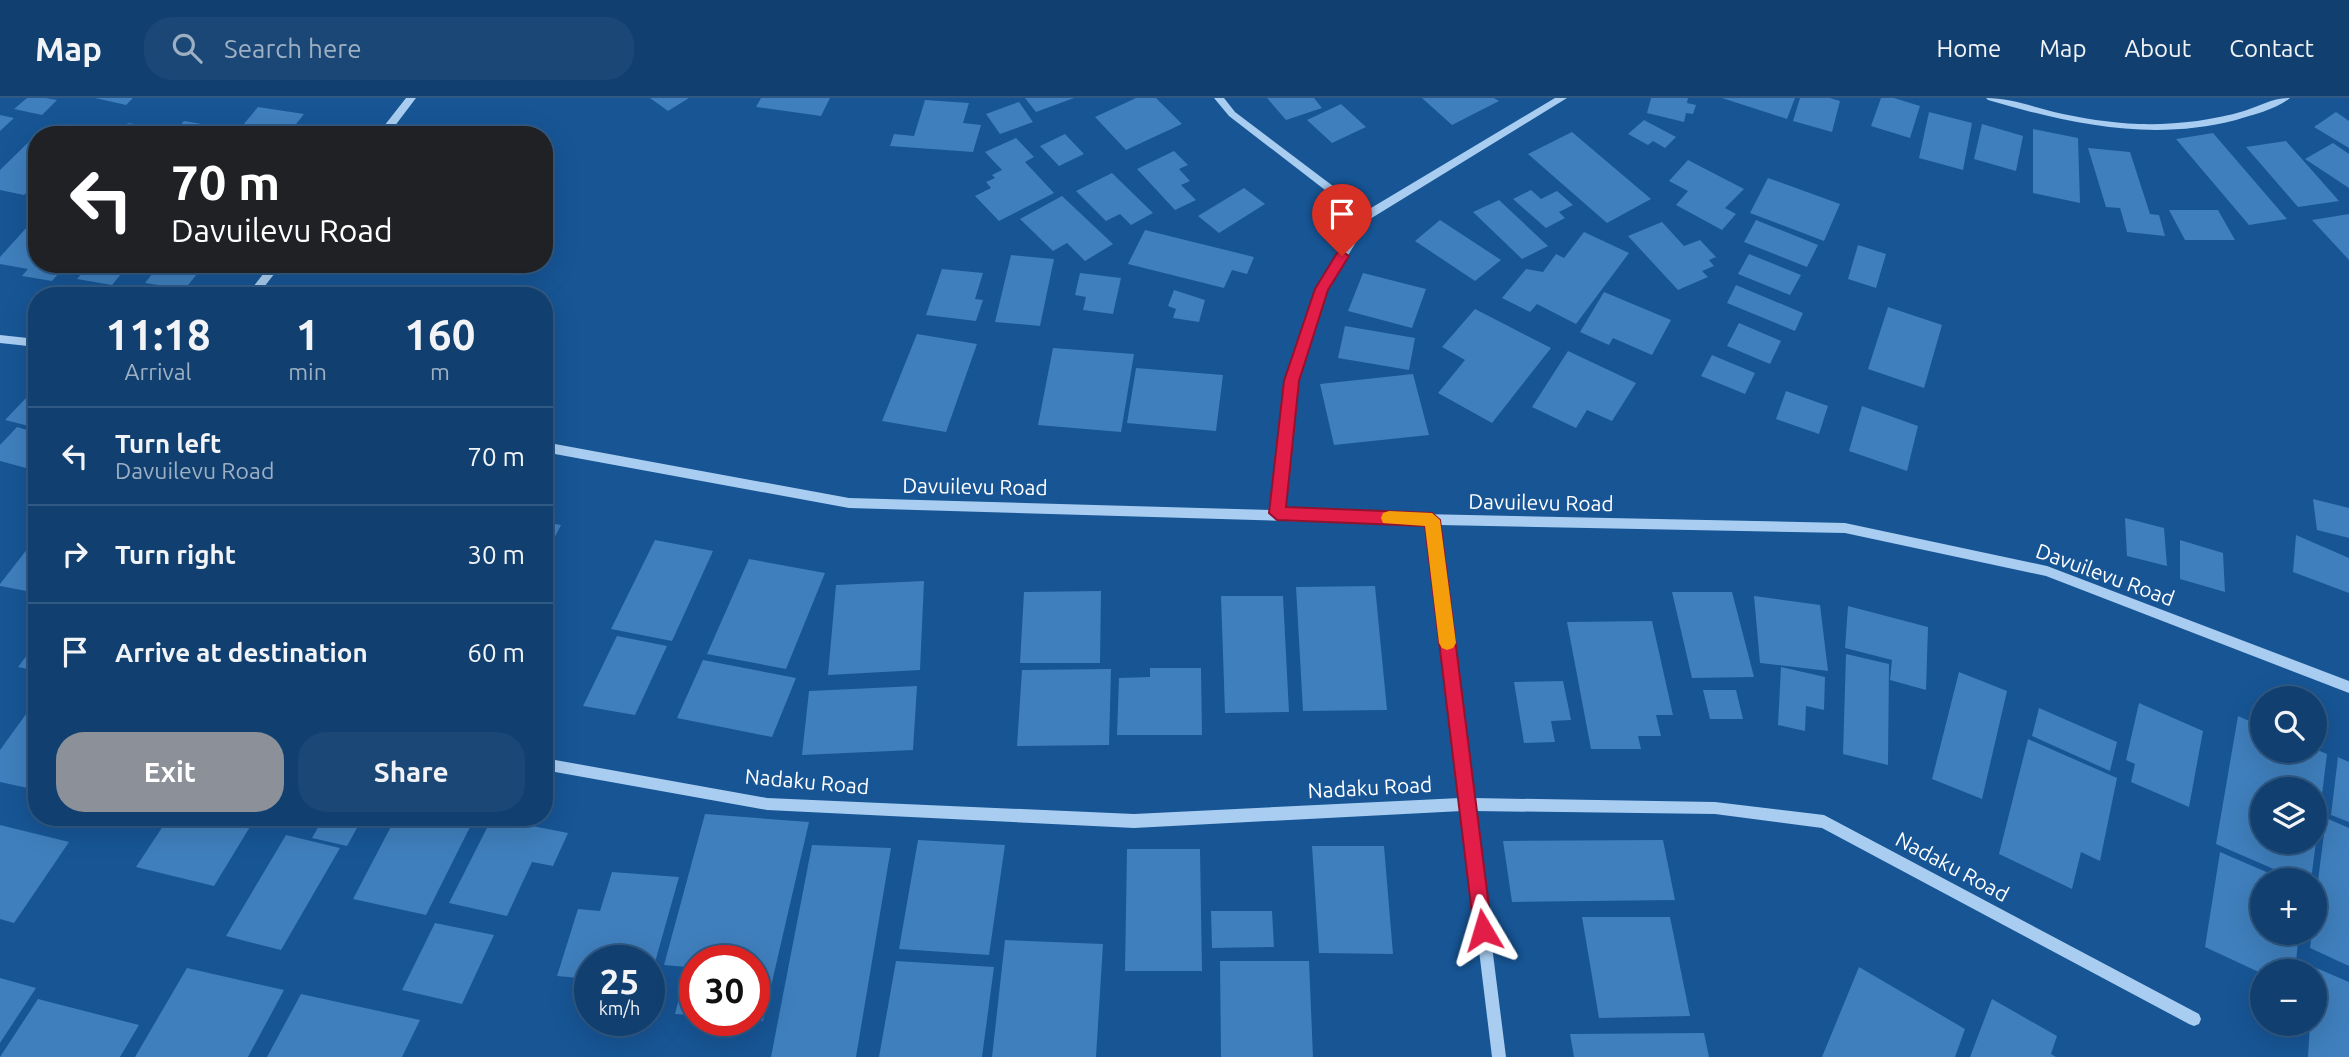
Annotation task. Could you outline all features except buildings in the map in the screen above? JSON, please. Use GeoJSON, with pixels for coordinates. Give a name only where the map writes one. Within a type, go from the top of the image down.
{"type":"FeatureCollection","features":[{"type":"Feature","properties":{"kind":"street"},"geometry":{"type":"LineString","coordinates":[[389,126],[411,98]]}},
{"type":"Feature","properties":{"kind":"street"},"geometry":{"type":"LineString","coordinates":[[1219,98],[1232,114],[1366,216]]}},
{"type":"Feature","properties":{"kind":"street"},"geometry":{"type":"LineString","coordinates":[[1535,98],[1545,108]]}},
{"type":"Feature","properties":{"kind":"street"},"geometry":{"type":"LineString","coordinates":[[1277,513],[1295,369],[1322,289],[1366,216],[1562,98]]}},
{"type":"Feature","properties":{"kind":"street"},"geometry":{"type":"LineString","coordinates":[[1991,98],[2088,124],[2136,129],[2180,127],[2237,116],[2285,98]]}},
{"type":"Feature","properties":{"kind":"street"},"geometry":{"type":"LineString","coordinates":[[258,287],[270,273]]}},
{"type":"Feature","properties":{"kind":"street"},"geometry":{"type":"LineString","coordinates":[[0,339],[28,342]]}},
{"type":"Feature","properties":{"kind":"street","name":"Davuilevu Road"},"geometry":{"type":"LineString","coordinates":[[553,449],[849,503],[1277,513],[1432,520],[1845,528],[2047,571],[2349,687]]}},
{"type":"Feature","properties":{"kind":"street"},"geometry":{"type":"LineString","coordinates":[[1432,520],[1499,1057]]}},
{"type":"Feature","properties":{"kind":"street","name":"Nadaku Road"},"geometry":{"type":"LineString","coordinates":[[553,766],[767,804],[1134,821],[1467,804],[1715,808],[1824,822],[2194,1019]]}},
{"type":"Feature","properties":{"kind":"slow traffic"},"geometry":{"type":"LineString","coordinates":[[1389,518],[1432,520],[1447,643]]}},
{"type":"Feature","properties":{"kind":"route"},"geometry":{"type":"LineString","coordinates":[[1342,256],[1322,289],[1292,381],[1277,513],[1432,520],[1483,930]]}}]}
